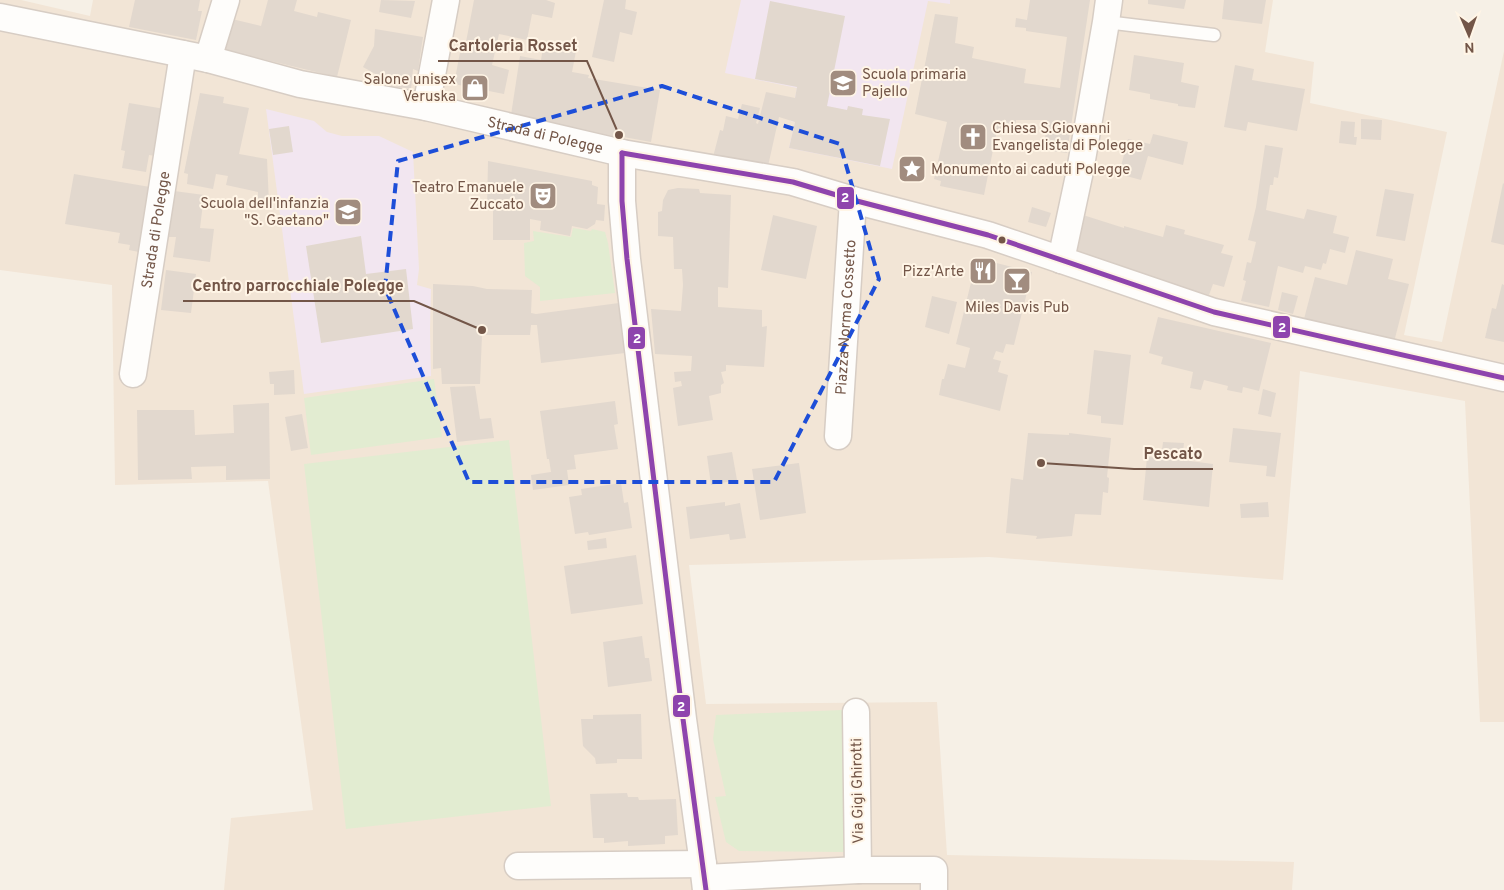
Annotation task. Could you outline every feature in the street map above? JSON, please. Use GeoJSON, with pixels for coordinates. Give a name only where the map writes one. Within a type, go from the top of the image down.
{"type":"FeatureCollection","features":[{"type":"Feature","properties":{"kind":"street","name":"Strada di Polegge"},"geometry":{"type":"LineString","coordinates":[[133,374],[195,57],[226,0]]}},
{"type":"Feature","properties":{"kind":"street"},"geometry":{"type":"LineString","coordinates":[[426,107],[446,0]]}},
{"type":"Feature","properties":{"kind":"street"},"geometry":{"type":"LineString","coordinates":[[1061,260],[1080,171],[1108,11]]}},
{"type":"Feature","properties":{"kind":"street","name":"Strada di Polegge"},"geometry":{"type":"LineString","coordinates":[[0,18],[195,57],[300,84],[426,107],[622,153],[793,182],[853,200],[970,230],[1214,312],[1504,378]]}},
{"type":"Feature","properties":{"kind":"street"},"geometry":{"type":"LineString","coordinates":[[622,153],[622,201],[628,269],[682,711],[705,877]]}},
{"type":"Feature","properties":{"kind":"street","name":"Piazza Norma Cossetto"},"geometry":{"type":"LineString","coordinates":[[838,436],[853,200]]}},
{"type":"Feature","properties":{"kind":"street","name":"Via Gigi Ghirotti"},"geometry":{"type":"LineString","coordinates":[[856,712],[858,870]]}},
{"type":"Feature","properties":{"kind":"street"},"geometry":{"type":"LineString","coordinates":[[518,866],[705,877],[858,870],[934,870],[934,890]]}},
{"type":"Feature","properties":{"kind":"lane"},"geometry":{"type":"LineString","coordinates":[[1108,11],[1214,35]]}},
{"type":"Feature","properties":{"kind":"highlighted area"},"geometry":{"type":"Polygon","coordinates":[[[662,86],[840,144],[879,279],[774,482],[469,482],[385,288],[398,161],[662,86]]]}},
{"type":"Feature","properties":{"kind":"shaded area"},"geometry":{"type":"Polygon","coordinates":[[[0,0],[21,0],[90,16],[93,0],[1273,0],[1265,52],[1314,62],[1310,103],[1447,132],[1404,335],[1442,342],[1504,51],[1504,722],[1480,722],[1465,401],[1300,371],[1283,580],[989,557],[689,565],[706,704],[937,702],[947,855],[1294,862],[1292,890],[224,890],[231,818],[313,810],[268,481],[115,485],[112,285],[0,270],[0,0]]]}},
{"type":"Feature","properties":{"kind":"shaded area","name":"Scuola primaria Pajello"},"geometry":{"type":"Polygon","coordinates":[[[741,0],[950,0],[950,4],[928,1],[892,169],[789,148],[795,122],[790,121],[797,88],[725,73],[741,0]]]}},
{"type":"Feature","properties":{"kind":"shaded area","name":"Scuola dell'infanzia \"S. Gaetano\""},"geometry":{"type":"Polygon","coordinates":[[[266,109],[314,121],[327,132],[342,136],[379,136],[413,152],[419,269],[417,285],[431,289],[431,376],[304,394],[266,109]]]}},
{"type":"Feature","properties":{"kind":"green space"},"geometry":{"type":"Polygon","coordinates":[[[573,228],[605,232],[615,293],[540,301],[540,287],[525,276],[524,243],[534,241],[533,231],[571,237],[573,228]]]}},
{"type":"Feature","properties":{"kind":"green space"},"geometry":{"type":"Polygon","coordinates":[[[434,379],[442,437],[311,455],[304,398],[434,379]]]}},
{"type":"Feature","properties":{"kind":"green space"},"geometry":{"type":"Polygon","coordinates":[[[509,440],[551,806],[346,829],[304,464],[509,440]]]}},
{"type":"Feature","properties":{"kind":"green space"},"geometry":{"type":"Polygon","coordinates":[[[842,710],[845,852],[739,851],[726,842],[715,797],[726,796],[713,739],[716,715],[842,710]]]}},
{"type":"Feature","properties":{"kind":"building"},"geometry":{"type":"Polygon","coordinates":[[[135,0],[200,0],[198,11],[202,11],[196,40],[129,27],[135,0]]]}},
{"type":"Feature","properties":{"kind":"building"},"geometry":{"type":"Polygon","coordinates":[[[268,0],[297,0],[294,11],[317,17],[318,12],[351,20],[337,77],[225,50],[232,19],[261,26],[268,0]]]}},
{"type":"Feature","properties":{"kind":"building"},"geometry":{"type":"Polygon","coordinates":[[[381,0],[415,1],[411,18],[379,12],[381,0]]]}},
{"type":"Feature","properties":{"kind":"building"},"geometry":{"type":"Polygon","coordinates":[[[474,0],[546,0],[555,3],[552,18],[532,14],[527,40],[499,34],[492,65],[509,70],[504,94],[454,84],[462,42],[466,42],[474,0]]]}},
{"type":"Feature","properties":{"kind":"building"},"geometry":{"type":"Polygon","coordinates":[[[604,0],[626,0],[625,9],[637,12],[632,35],[620,32],[614,62],[592,57],[604,0]]]}},
{"type":"Feature","properties":{"kind":"building"},"geometry":{"type":"Polygon","coordinates":[[[1030,0],[1090,0],[1067,153],[1044,150],[1047,120],[1016,120],[1014,135],[997,130],[984,195],[940,186],[941,181],[934,179],[947,122],[915,114],[935,14],[958,17],[955,43],[974,47],[972,58],[1026,69],[1024,83],[1060,88],[1067,37],[1026,31],[1026,28],[1015,27],[1016,18],[1027,20],[1030,0]]]}},
{"type":"Feature","properties":{"kind":"building"},"geometry":{"type":"Polygon","coordinates":[[[1148,0],[1186,0],[1184,9],[1148,4],[1148,0]]]}},
{"type":"Feature","properties":{"kind":"building"},"geometry":{"type":"Polygon","coordinates":[[[1224,0],[1266,0],[1262,24],[1222,19],[1224,0]]]}},
{"type":"Feature","properties":{"kind":"building"},"geometry":{"type":"Polygon","coordinates":[[[770,1],[845,16],[827,106],[847,110],[848,106],[863,109],[862,115],[890,119],[880,166],[789,148],[795,122],[779,117],[768,166],[713,157],[720,130],[723,131],[726,116],[738,119],[742,104],[760,108],[756,123],[758,124],[766,92],[795,98],[797,87],[755,79],[770,1]]]}},
{"type":"Feature","properties":{"kind":"building"},"geometry":{"type":"Polygon","coordinates":[[[375,29],[423,37],[418,71],[413,69],[411,89],[388,85],[388,81],[363,67],[374,46],[375,29]]]}},
{"type":"Feature","properties":{"kind":"building"},"geometry":{"type":"Polygon","coordinates":[[[544,41],[577,46],[572,72],[589,75],[588,78],[660,90],[651,142],[560,128],[561,125],[511,115],[520,56],[541,60],[544,41]]]}},
{"type":"Feature","properties":{"kind":"building"},"geometry":{"type":"Polygon","coordinates":[[[1134,55],[1184,63],[1181,82],[1199,86],[1195,108],[1150,99],[1150,94],[1129,90],[1134,55]]]}},
{"type":"Feature","properties":{"kind":"building"},"geometry":{"type":"Polygon","coordinates":[[[1235,65],[1254,69],[1252,80],[1305,89],[1297,131],[1248,122],[1246,131],[1224,127],[1235,65]]]}},
{"type":"Feature","properties":{"kind":"building"},"geometry":{"type":"Polygon","coordinates":[[[200,93],[224,97],[223,103],[249,108],[239,154],[267,159],[269,203],[258,205],[258,192],[226,185],[228,176],[216,174],[213,189],[187,184],[188,174],[184,173],[200,93]]]}},
{"type":"Feature","properties":{"kind":"building"},"geometry":{"type":"Polygon","coordinates":[[[129,103],[171,110],[162,157],[149,155],[146,172],[122,168],[125,151],[121,150],[129,103]]]}},
{"type":"Feature","properties":{"kind":"building"},"geometry":{"type":"Polygon","coordinates":[[[1361,119],[1382,120],[1381,140],[1361,139],[1361,119]]]}},
{"type":"Feature","properties":{"kind":"building"},"geometry":{"type":"Polygon","coordinates":[[[1341,121],[1355,122],[1354,137],[1357,137],[1356,145],[1339,143],[1341,121]]]}},
{"type":"Feature","properties":{"kind":"building"},"geometry":{"type":"Polygon","coordinates":[[[289,126],[293,152],[273,155],[269,129],[289,126]]]}},
{"type":"Feature","properties":{"kind":"building"},"geometry":{"type":"Polygon","coordinates":[[[1153,134],[1188,142],[1183,165],[1148,156],[1141,180],[1119,174],[1128,139],[1150,144],[1153,134]]]}},
{"type":"Feature","properties":{"kind":"building"},"geometry":{"type":"Polygon","coordinates":[[[1265,145],[1283,148],[1278,178],[1274,177],[1273,185],[1270,185],[1266,210],[1304,219],[1307,209],[1337,216],[1333,233],[1349,237],[1345,253],[1330,249],[1326,264],[1323,263],[1321,270],[1305,266],[1303,273],[1278,266],[1269,307],[1241,301],[1246,281],[1243,280],[1247,262],[1251,263],[1256,242],[1248,240],[1256,207],[1265,145]]]}},
{"type":"Feature","properties":{"kind":"building","name":"Teatro Emanuele Zuccato"},"geometry":{"type":"Polygon","coordinates":[[[488,161],[592,181],[592,185],[598,187],[597,204],[605,205],[604,221],[596,220],[595,224],[587,229],[572,226],[570,236],[540,230],[541,221],[530,219],[530,240],[493,240],[493,211],[487,209],[488,161]]]}},
{"type":"Feature","properties":{"kind":"building"},"geometry":{"type":"Polygon","coordinates":[[[74,174],[150,187],[139,252],[129,250],[130,245],[118,243],[120,233],[65,224],[74,174]]]}},
{"type":"Feature","properties":{"kind":"building"},"geometry":{"type":"Polygon","coordinates":[[[1504,184],[1504,245],[1491,242],[1504,184]]]}},
{"type":"Feature","properties":{"kind":"building"},"geometry":{"type":"Polygon","coordinates":[[[678,188],[699,189],[700,193],[731,195],[728,288],[718,287],[718,307],[762,310],[762,327],[767,326],[764,367],[726,365],[726,371],[721,372],[724,383],[721,385],[721,393],[709,396],[713,420],[678,426],[673,388],[682,386],[681,381],[675,382],[674,372],[691,371],[692,356],[655,354],[651,309],[681,311],[682,269],[674,269],[673,237],[658,236],[658,212],[662,211],[663,200],[668,190],[678,188]]]}},
{"type":"Feature","properties":{"kind":"building"},"geometry":{"type":"Polygon","coordinates":[[[1385,189],[1414,194],[1405,241],[1376,236],[1385,189]]]}},
{"type":"Feature","properties":{"kind":"building"},"geometry":{"type":"Polygon","coordinates":[[[174,191],[204,195],[200,228],[214,229],[210,262],[173,257],[176,237],[168,237],[174,191]]]}},
{"type":"Feature","properties":{"kind":"building"},"geometry":{"type":"Polygon","coordinates":[[[1032,207],[1051,213],[1046,227],[1028,222],[1032,207]]]}},
{"type":"Feature","properties":{"kind":"building"},"geometry":{"type":"Polygon","coordinates":[[[773,215],[817,226],[806,279],[761,270],[773,215]]]}},
{"type":"Feature","properties":{"kind":"building"},"geometry":{"type":"Polygon","coordinates":[[[1083,215],[1124,228],[1124,226],[1163,237],[1166,225],[1185,230],[1184,234],[1224,245],[1221,253],[1233,256],[1224,287],[1213,284],[1209,295],[1072,254],[1083,215]]]}},
{"type":"Feature","properties":{"kind":"building"},"geometry":{"type":"Polygon","coordinates":[[[361,236],[366,274],[406,269],[413,329],[321,343],[306,246],[361,236]]]}},
{"type":"Feature","properties":{"kind":"building"},"geometry":{"type":"Polygon","coordinates":[[[1356,250],[1393,259],[1388,279],[1409,284],[1394,342],[1304,319],[1315,277],[1347,285],[1356,250]]]}},
{"type":"Feature","properties":{"kind":"building"},"geometry":{"type":"Polygon","coordinates":[[[977,258],[1032,272],[1014,345],[1006,344],[1003,353],[996,351],[993,359],[1001,361],[998,372],[1008,375],[1000,411],[939,395],[942,379],[944,379],[948,364],[965,368],[970,348],[956,344],[977,258]]]}},
{"type":"Feature","properties":{"kind":"building"},"geometry":{"type":"Polygon","coordinates":[[[166,270],[196,274],[191,313],[161,310],[166,270]]]}},
{"type":"Feature","properties":{"kind":"building"},"geometry":{"type":"Polygon","coordinates":[[[433,284],[473,286],[487,289],[532,290],[531,313],[536,314],[619,303],[625,353],[541,363],[537,325],[531,325],[530,335],[482,335],[480,384],[442,384],[441,368],[433,369],[433,284]]]}},
{"type":"Feature","properties":{"kind":"building"},"geometry":{"type":"Polygon","coordinates":[[[1502,284],[1504,285],[1504,342],[1485,338],[1492,308],[1496,309],[1502,284]]]}},
{"type":"Feature","properties":{"kind":"building"},"geometry":{"type":"Polygon","coordinates":[[[1282,292],[1298,296],[1293,314],[1278,310],[1282,292]]]}},
{"type":"Feature","properties":{"kind":"building"},"geometry":{"type":"Polygon","coordinates":[[[932,296],[957,302],[949,334],[925,327],[932,296]]]}},
{"type":"Feature","properties":{"kind":"building"},"geometry":{"type":"Polygon","coordinates":[[[1158,317],[1271,343],[1259,391],[1243,387],[1242,393],[1227,390],[1228,386],[1204,380],[1201,390],[1190,388],[1193,372],[1161,364],[1163,357],[1149,353],[1158,317]]]}},
{"type":"Feature","properties":{"kind":"building"},"geometry":{"type":"Polygon","coordinates":[[[1094,350],[1131,355],[1123,425],[1101,423],[1101,416],[1087,414],[1094,350]]]}},
{"type":"Feature","properties":{"kind":"building"},"geometry":{"type":"Polygon","coordinates":[[[294,370],[295,394],[274,395],[274,384],[270,384],[269,372],[294,370]]]}},
{"type":"Feature","properties":{"kind":"building"},"geometry":{"type":"Polygon","coordinates":[[[475,386],[480,419],[491,418],[494,438],[457,442],[450,387],[475,386]]]}},
{"type":"Feature","properties":{"kind":"building"},"geometry":{"type":"Polygon","coordinates":[[[1263,389],[1276,393],[1271,417],[1258,414],[1263,389]]]}},
{"type":"Feature","properties":{"kind":"building"},"geometry":{"type":"Polygon","coordinates":[[[615,401],[618,424],[614,425],[618,449],[574,455],[576,469],[567,470],[569,485],[533,490],[531,475],[551,472],[549,459],[547,459],[540,411],[615,401]]]}},
{"type":"Feature","properties":{"kind":"building"},"geometry":{"type":"Polygon","coordinates":[[[269,403],[270,479],[226,480],[226,466],[191,467],[192,479],[138,480],[137,410],[194,410],[195,435],[234,433],[233,405],[269,403]]]}},
{"type":"Feature","properties":{"kind":"building"},"geometry":{"type":"Polygon","coordinates":[[[302,414],[308,448],[291,451],[285,417],[302,414]]]}},
{"type":"Feature","properties":{"kind":"building"},"geometry":{"type":"Polygon","coordinates":[[[1233,428],[1281,433],[1275,477],[1266,476],[1267,466],[1229,462],[1233,428]]]}},
{"type":"Feature","properties":{"kind":"building"},"geometry":{"type":"Polygon","coordinates":[[[1028,433],[1069,435],[1069,433],[1111,438],[1107,477],[1109,478],[1108,493],[1103,492],[1101,515],[1075,514],[1072,536],[1036,539],[1037,536],[1006,533],[1011,478],[1023,480],[1028,433]]]}},
{"type":"Feature","properties":{"kind":"building"},"geometry":{"type":"Polygon","coordinates":[[[1163,442],[1184,443],[1182,460],[1213,464],[1209,507],[1143,500],[1147,457],[1161,458],[1163,442]]]}},
{"type":"Feature","properties":{"kind":"building"},"geometry":{"type":"Polygon","coordinates":[[[732,452],[737,480],[711,485],[707,456],[732,452]]]}},
{"type":"Feature","properties":{"kind":"building"},"geometry":{"type":"Polygon","coordinates":[[[799,463],[806,513],[760,520],[752,469],[799,463]]]}},
{"type":"Feature","properties":{"kind":"building"},"geometry":{"type":"Polygon","coordinates":[[[621,483],[624,503],[628,502],[632,528],[589,535],[588,532],[575,534],[569,497],[582,495],[581,489],[621,483]]]}},
{"type":"Feature","properties":{"kind":"building"},"geometry":{"type":"Polygon","coordinates":[[[725,502],[725,506],[740,503],[746,538],[730,540],[729,534],[690,539],[686,507],[725,502]]]}},
{"type":"Feature","properties":{"kind":"building"},"geometry":{"type":"Polygon","coordinates":[[[1268,502],[1269,517],[1241,518],[1240,504],[1268,502]]]}},
{"type":"Feature","properties":{"kind":"building"},"geometry":{"type":"Polygon","coordinates":[[[606,538],[607,548],[588,550],[587,541],[606,538]]]}},
{"type":"Feature","properties":{"kind":"building"},"geometry":{"type":"Polygon","coordinates":[[[636,555],[643,604],[571,614],[564,566],[636,555]]]}},
{"type":"Feature","properties":{"kind":"building"},"geometry":{"type":"Polygon","coordinates":[[[642,636],[645,658],[649,658],[652,681],[608,687],[603,642],[642,636]]]}},
{"type":"Feature","properties":{"kind":"building"},"geometry":{"type":"Polygon","coordinates":[[[641,714],[642,759],[617,759],[617,763],[596,764],[595,758],[583,746],[581,719],[593,719],[593,715],[641,714]]]}},
{"type":"Feature","properties":{"kind":"building"},"geometry":{"type":"Polygon","coordinates":[[[627,793],[628,797],[638,797],[639,800],[676,799],[678,835],[665,836],[665,844],[628,846],[628,841],[604,843],[604,838],[593,838],[590,794],[627,793]]]}},
{"type":"Feature","properties":{"kind":"transit line","name":"2"},"geometry":{"type":"LineString","coordinates":[[622,153],[793,182],[853,200],[988,235],[1214,312],[1504,378]]}},
{"type":"Feature","properties":{"kind":"transit line","name":"2"},"geometry":{"type":"LineString","coordinates":[[622,153],[622,201],[627,259],[683,719],[706,890]]}},
{"type":"Feature","properties":{"kind":"place","name":"Scuola primaria Pajello"},"geometry":{"type":"Point","coordinates":[843,83]}},
{"type":"Feature","properties":{"kind":"place","name":"Salone unisex Veruska"},"geometry":{"type":"Point","coordinates":[475,88]}},
{"type":"Feature","properties":{"kind":"place","name":"Cartoleria Rosset"},"geometry":{"type":"Point","coordinates":[619,135]}},
{"type":"Feature","properties":{"kind":"place","name":"Chiesa S.Giovanni Evangelista di Polegge"},"geometry":{"type":"Point","coordinates":[973,137]}},
{"type":"Feature","properties":{"kind":"place","name":"Monumento ai caduti Polegge"},"geometry":{"type":"Point","coordinates":[912,169]}},
{"type":"Feature","properties":{"kind":"place","name":"Teatro Emanuele Zuccato"},"geometry":{"type":"Point","coordinates":[543,196]}},
{"type":"Feature","properties":{"kind":"place","name":"Scuola dell'infanzia \"S. Gaetano\""},"geometry":{"type":"Point","coordinates":[348,212]}},
{"type":"Feature","properties":{"kind":"place","name":"Pizz'Arte"},"geometry":{"type":"Point","coordinates":[983,271]}},
{"type":"Feature","properties":{"kind":"place","name":"Miles Davis Pub"},"geometry":{"type":"Point","coordinates":[1017,281]}},
{"type":"Feature","properties":{"kind":"place","name":"Centro parrocchiale Polegge"},"geometry":{"type":"Point","coordinates":[482,330]}},
{"type":"Feature","properties":{"kind":"place","name":"Pescato"},"geometry":{"type":"Point","coordinates":[1041,463]}}]}
